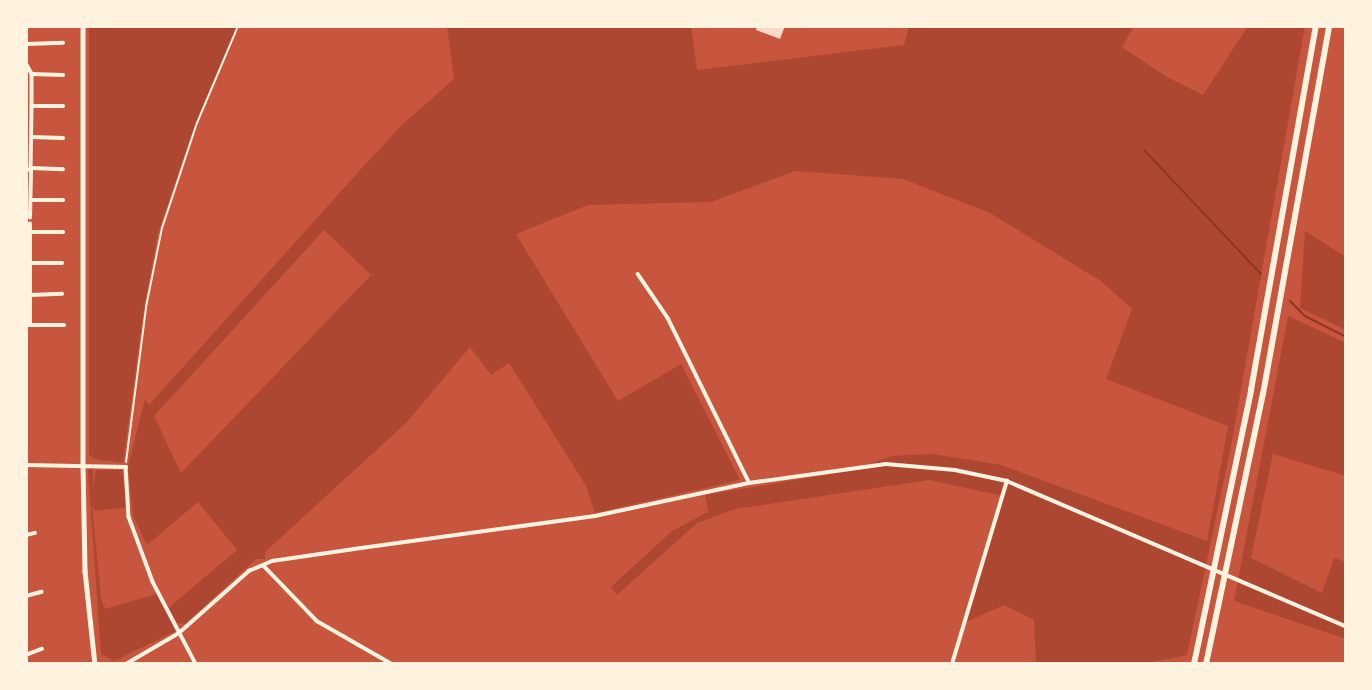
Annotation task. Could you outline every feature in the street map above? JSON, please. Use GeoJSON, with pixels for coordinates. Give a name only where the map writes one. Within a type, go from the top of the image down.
{"type":"FeatureCollection","features":[{"type":"Feature","properties":{"kind":"highway"},"geometry":{"type":"LineString","coordinates":[[1194,664],[1251,390],[1316,26]]}},
{"type":"Feature","properties":{"kind":"highway"},"geometry":{"type":"LineString","coordinates":[[1206,664],[1263,394],[1329,26]]}},
{"type":"Feature","properties":{"kind":"main road"},"geometry":{"type":"LineString","coordinates":[[83,26],[83,465],[85,571],[95,664]]}},
{"type":"Feature","properties":{"kind":"street"},"geometry":{"type":"LineString","coordinates":[[26,44],[63,43]]}},
{"type":"Feature","properties":{"kind":"street"},"geometry":{"type":"LineString","coordinates":[[26,63],[32,74],[33,106],[28,325],[64,325]]}},
{"type":"Feature","properties":{"kind":"street"},"geometry":{"type":"LineString","coordinates":[[32,74],[63,75]]}},
{"type":"Feature","properties":{"kind":"street"},"geometry":{"type":"LineString","coordinates":[[33,106],[63,106]]}},
{"type":"Feature","properties":{"kind":"street"},"geometry":{"type":"LineString","coordinates":[[32,137],[63,138]]}},
{"type":"Feature","properties":{"kind":"street"},"geometry":{"type":"LineString","coordinates":[[30,169],[63,169]]}},
{"type":"Feature","properties":{"kind":"street"},"geometry":{"type":"LineString","coordinates":[[31,200],[63,200]]}},
{"type":"Feature","properties":{"kind":"street"},"geometry":{"type":"LineString","coordinates":[[30,232],[62,232]]}},
{"type":"Feature","properties":{"kind":"street"},"geometry":{"type":"LineString","coordinates":[[30,263],[62,263]]}},
{"type":"Feature","properties":{"kind":"street"},"geometry":{"type":"LineString","coordinates":[[638,274],[668,318],[749,483]]}},
{"type":"Feature","properties":{"kind":"street"},"geometry":{"type":"LineString","coordinates":[[30,295],[62,295]]}},
{"type":"Feature","properties":{"kind":"street"},"geometry":{"type":"LineString","coordinates":[[126,664],[179,633],[249,570],[263,565],[354,548],[595,516],[749,483],[886,464],[956,470],[1007,481],[1346,626]]}},
{"type":"Feature","properties":{"kind":"street"},"geometry":{"type":"LineString","coordinates":[[26,465],[126,467],[129,517],[153,582],[196,664]]}},
{"type":"Feature","properties":{"kind":"street"},"geometry":{"type":"LineString","coordinates":[[952,664],[1007,481]]}},
{"type":"Feature","properties":{"kind":"street"},"geometry":{"type":"LineString","coordinates":[[26,535],[35,533]]}},
{"type":"Feature","properties":{"kind":"street"},"geometry":{"type":"LineString","coordinates":[[263,565],[317,621],[392,664]]}},
{"type":"Feature","properties":{"kind":"street"},"geometry":{"type":"LineString","coordinates":[[26,596],[41,592]]}},
{"type":"Feature","properties":{"kind":"street"},"geometry":{"type":"LineString","coordinates":[[26,655],[42,649]]}},
{"type":"Feature","properties":{"kind":"path"},"geometry":{"type":"LineString","coordinates":[[126,467],[146,307],[162,228],[197,123],[238,26]]}},
{"type":"Feature","properties":{"kind":"shaded area"},"geometry":{"type":"Polygon","coordinates":[[[89,26],[238,26],[196,122],[158,233],[144,308],[123,463],[95,459],[89,455],[89,26]]]}},
{"type":"Feature","properties":{"kind":"shaded area"},"geometry":{"type":"Polygon","coordinates":[[[447,26],[691,26],[697,70],[904,45],[909,26],[1134,26],[1122,47],[1167,77],[1203,95],[1248,26],[1305,26],[1231,446],[1187,655],[1144,664],[1036,664],[1034,620],[1004,605],[966,622],[1003,496],[929,480],[735,509],[697,523],[617,595],[611,587],[672,531],[708,512],[705,495],[849,471],[892,456],[933,454],[1001,465],[1207,541],[1228,426],[1106,379],[1132,309],[1101,281],[990,213],[903,179],[795,171],[711,202],[588,205],[516,234],[618,401],[681,364],[740,480],[595,513],[586,486],[509,363],[491,375],[470,347],[406,423],[265,552],[265,559],[256,559],[185,624],[177,623],[168,608],[237,550],[198,502],[147,545],[133,516],[128,466],[145,399],[149,405],[403,124],[454,79],[447,26]],[[324,230],[154,416],[181,473],[371,275],[324,230]]]}},
{"type":"Feature","properties":{"kind":"shaded area"},"geometry":{"type":"Polygon","coordinates":[[[1305,231],[1346,257],[1346,330],[1300,308],[1305,231]]]}},
{"type":"Feature","properties":{"kind":"shaded area"},"geometry":{"type":"Polygon","coordinates":[[[1288,316],[1346,343],[1346,476],[1273,454],[1251,558],[1322,593],[1334,558],[1346,562],[1346,639],[1234,601],[1288,316]]]}},
{"type":"Feature","properties":{"kind":"shaded area"},"geometry":{"type":"Polygon","coordinates":[[[93,469],[93,486],[96,470],[122,470],[127,507],[95,511],[92,505],[101,597],[105,609],[160,593],[176,631],[114,661],[101,654],[88,470],[93,469]]]}},
{"type":"Feature","properties":{"kind":"building"},"geometry":{"type":"Polygon","coordinates":[[[757,26],[785,26],[780,39],[756,30],[757,26]]]}},
{"type":"Feature","properties":{"kind":"waterway"},"geometry":{"type":"LineString","coordinates":[[1145,151],[1261,274]]}},
{"type":"Feature","properties":{"kind":"waterway"},"geometry":{"type":"LineString","coordinates":[[1290,301],[1305,316],[1346,337]]}}]}
